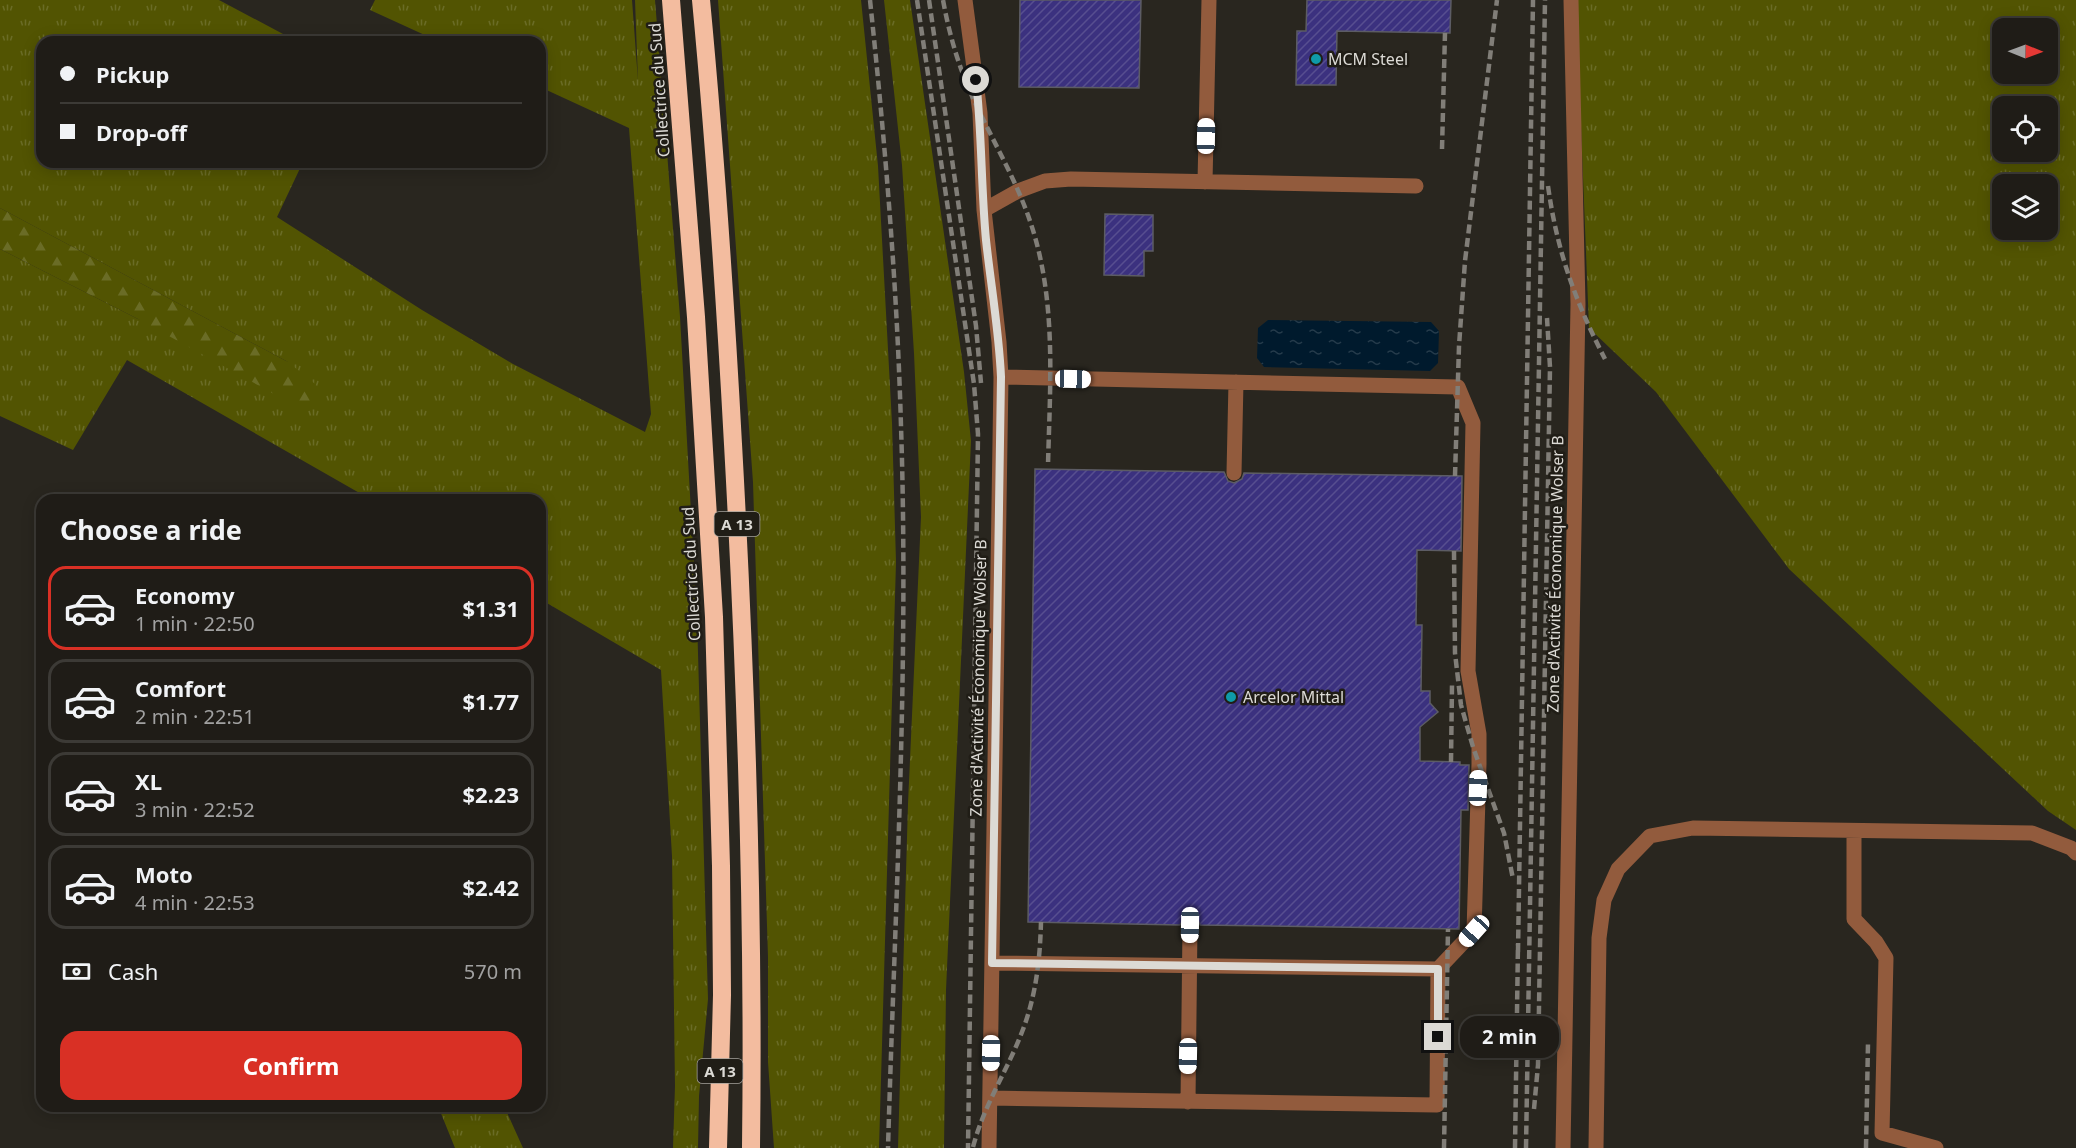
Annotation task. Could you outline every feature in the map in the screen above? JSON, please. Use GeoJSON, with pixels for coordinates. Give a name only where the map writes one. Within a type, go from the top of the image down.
{"type":"FeatureCollection","features":[{"type":"Feature","properties":{"kind":"highway","name":"Collectrice du Sud"},"geometry":{"type":"LineString","coordinates":[[671,0],[696,317],[714,617],[722,995],[718,1148]]}},
{"type":"Feature","properties":{"kind":"highway","name":"A 13"},"geometry":{"type":"LineString","coordinates":[[701,0],[725,302],[743,620],[750,863],[751,1148]]}},
{"type":"Feature","properties":{"kind":"street","name":"Zone d'Activité Économique Wolser B"},"geometry":{"type":"LineString","coordinates":[[965,0],[980,113],[984,210],[1001,377],[989,1148]]}},
{"type":"Feature","properties":{"kind":"street"},"geometry":{"type":"LineString","coordinates":[[1205,182],[1209,0]]}},
{"type":"Feature","properties":{"kind":"street","name":"Zone d'Activité Économique Wolser B"},"geometry":{"type":"LineString","coordinates":[[1563,1148],[1578,304],[1571,0]]}},
{"type":"Feature","properties":{"kind":"street"},"geometry":{"type":"LineString","coordinates":[[984,210],[1018,191],[1045,181],[1071,179],[1416,186]]}},
{"type":"Feature","properties":{"kind":"street"},"geometry":{"type":"LineString","coordinates":[[990,1098],[1437,1106],[1438,969],[1474,931],[1479,764],[1479,734],[1468,671],[1473,423],[1458,387],[1001,377]]}},
{"type":"Feature","properties":{"kind":"street"},"geometry":{"type":"LineString","coordinates":[[1234,473],[1236,382]]}},
{"type":"Feature","properties":{"kind":"street"},"geometry":{"type":"LineString","coordinates":[[1596,1148],[1599,938],[1604,900],[1618,869],[1650,836],[1693,828],[2032,833],[2071,848],[2076,853]]}},
{"type":"Feature","properties":{"kind":"street"},"geometry":{"type":"LineString","coordinates":[[1854,831],[1854,919],[1876,942],[1886,958],[1882,1133],[1936,1148]]}},
{"type":"Feature","properties":{"kind":"street"},"geometry":{"type":"LineString","coordinates":[[1188,1102],[1190,925]]}},
{"type":"Feature","properties":{"kind":"street"},"geometry":{"type":"LineString","coordinates":[[992,963],[1438,969]]}},
{"type":"Feature","properties":{"kind":"green space"},"geometry":{"type":"Polygon","coordinates":[[[0,0],[219,0],[287,36],[36,36],[36,168],[300,168],[277,217],[422,310],[513,364],[645,432],[651,414],[629,128],[546,90],[546,36],[427,36],[370,10],[375,0],[632,0],[638,81],[635,0],[655,0],[680,317],[697,619],[708,999],[699,1096],[698,1148],[673,1148],[675,1086],[672,856],[661,670],[546,603],[546,494],[361,494],[127,360],[73,450],[0,416],[0,249],[138,319],[288,362],[0,208],[0,0]]]}},
{"type":"Feature","properties":{"kind":"green space"},"geometry":{"type":"Polygon","coordinates":[[[718,0],[861,0],[878,166],[892,423],[896,562],[879,1148],[774,1148],[768,1062],[768,957],[753,482],[718,0]]]}},
{"type":"Feature","properties":{"kind":"green space"},"geometry":{"type":"Polygon","coordinates":[[[884,0],[910,0],[964,372],[971,441],[946,990],[944,1148],[898,1148],[908,804],[921,517],[914,353],[902,165],[884,0]]]}},
{"type":"Feature","properties":{"kind":"green space"},"geometry":{"type":"Polygon","coordinates":[[[1576,0],[2076,0],[2076,830],[2048,811],[1789,569],[1656,392],[1589,328],[1576,0]]]}},
{"type":"Feature","properties":{"kind":"green space"},"geometry":{"type":"Polygon","coordinates":[[[0,208],[288,362],[325,392],[303,410],[138,319],[0,249],[0,208]]]}},
{"type":"Feature","properties":{"kind":"green space"},"geometry":{"type":"Polygon","coordinates":[[[440,1112],[507,1112],[523,1148],[455,1148],[440,1112]]]}},
{"type":"Feature","properties":{"kind":"water"},"geometry":{"type":"Polygon","coordinates":[[[1268,320],[1431,322],[1439,331],[1438,363],[1430,371],[1264,367],[1257,358],[1258,328],[1268,320]]]}},
{"type":"Feature","properties":{"kind":"building"},"geometry":{"type":"Polygon","coordinates":[[[1020,0],[1141,0],[1139,88],[1019,87],[1020,0]]]}},
{"type":"Feature","properties":{"kind":"building","name":"MCM Steel"},"geometry":{"type":"Polygon","coordinates":[[[1307,0],[1451,0],[1450,33],[1337,31],[1336,85],[1296,85],[1297,31],[1306,31],[1307,0]]]}},
{"type":"Feature","properties":{"kind":"building"},"geometry":{"type":"Polygon","coordinates":[[[1105,214],[1153,215],[1153,251],[1144,251],[1144,276],[1104,275],[1105,214]]]}},
{"type":"Feature","properties":{"kind":"building","name":"Arcelor Mittal"},"geometry":{"type":"Polygon","coordinates":[[[1035,469],[1224,472],[1228,481],[1234,483],[1242,479],[1244,473],[1462,476],[1461,551],[1417,550],[1416,625],[1422,625],[1421,691],[1430,691],[1430,703],[1438,712],[1420,727],[1420,761],[1460,762],[1460,765],[1469,765],[1468,810],[1461,810],[1459,929],[1200,925],[1198,920],[1191,915],[1185,917],[1180,925],[1028,922],[1035,469]]]}},
{"type":"Feature","properties":{"kind":"railway"},"geometry":{"type":"LineString","coordinates":[[870,0],[893,266],[903,516],[900,787],[888,1148]]}},
{"type":"Feature","properties":{"kind":"railway"},"geometry":{"type":"LineString","coordinates":[[917,0],[974,384],[978,434],[968,1148]]}},
{"type":"Feature","properties":{"kind":"railway"},"geometry":{"type":"LineString","coordinates":[[929,0],[976,326],[981,383]]}},
{"type":"Feature","properties":{"kind":"railway"},"geometry":{"type":"LineString","coordinates":[[943,0],[962,73],[1017,189],[1039,251],[1050,342],[1048,465]]}},
{"type":"Feature","properties":{"kind":"railway"},"geometry":{"type":"LineString","coordinates":[[1455,476],[1459,346],[1465,261],[1497,0]]}},
{"type":"Feature","properties":{"kind":"railway"},"geometry":{"type":"LineString","coordinates":[[1518,952],[1533,0]]}},
{"type":"Feature","properties":{"kind":"railway"},"geometry":{"type":"LineString","coordinates":[[1526,1148],[1545,0]]}},
{"type":"Feature","properties":{"kind":"railway"},"geometry":{"type":"LineString","coordinates":[[1442,149],[1445,33]]}},
{"type":"Feature","properties":{"kind":"railway"},"geometry":{"type":"LineString","coordinates":[[1548,186],[1562,254],[1576,296],[1605,359]]}},
{"type":"Feature","properties":{"kind":"railway"},"geometry":{"type":"LineString","coordinates":[[1534,1109],[1538,1065],[1550,367],[1547,318]]}},
{"type":"Feature","properties":{"kind":"railway"},"geometry":{"type":"LineString","coordinates":[[1454,551],[1455,653],[1461,705],[1473,747],[1504,833],[1513,879]]}},
{"type":"Feature","properties":{"kind":"railway"},"geometry":{"type":"LineString","coordinates":[[1451,762],[1452,685]]}},
{"type":"Feature","properties":{"kind":"railway"},"geometry":{"type":"LineString","coordinates":[[973,1147],[989,1102],[1016,1046],[1031,1005],[1040,950],[1041,922]]}},
{"type":"Feature","properties":{"kind":"railway"},"geometry":{"type":"LineString","coordinates":[[1444,1148],[1448,929]]}},
{"type":"Feature","properties":{"kind":"railway"},"geometry":{"type":"LineString","coordinates":[[1515,1148],[1518,944]]}},
{"type":"Feature","properties":{"kind":"railway"},"geometry":{"type":"LineString","coordinates":[[1866,1148],[1868,1043]]}},
{"type":"Feature","properties":{"kind":"place","name":"MCM Steel"},"geometry":{"type":"Point","coordinates":[1316,59]}},
{"type":"Feature","properties":{"kind":"place","name":"Arcelor Mittal"},"geometry":{"type":"Point","coordinates":[1231,697]}},
{"type":"Feature","properties":{"kind":"route"},"geometry":{"type":"LineString","coordinates":[[976,80],[980,113],[986,241],[999,342],[1001,377],[992,963],[1438,969],[1438,1037]]}}]}
